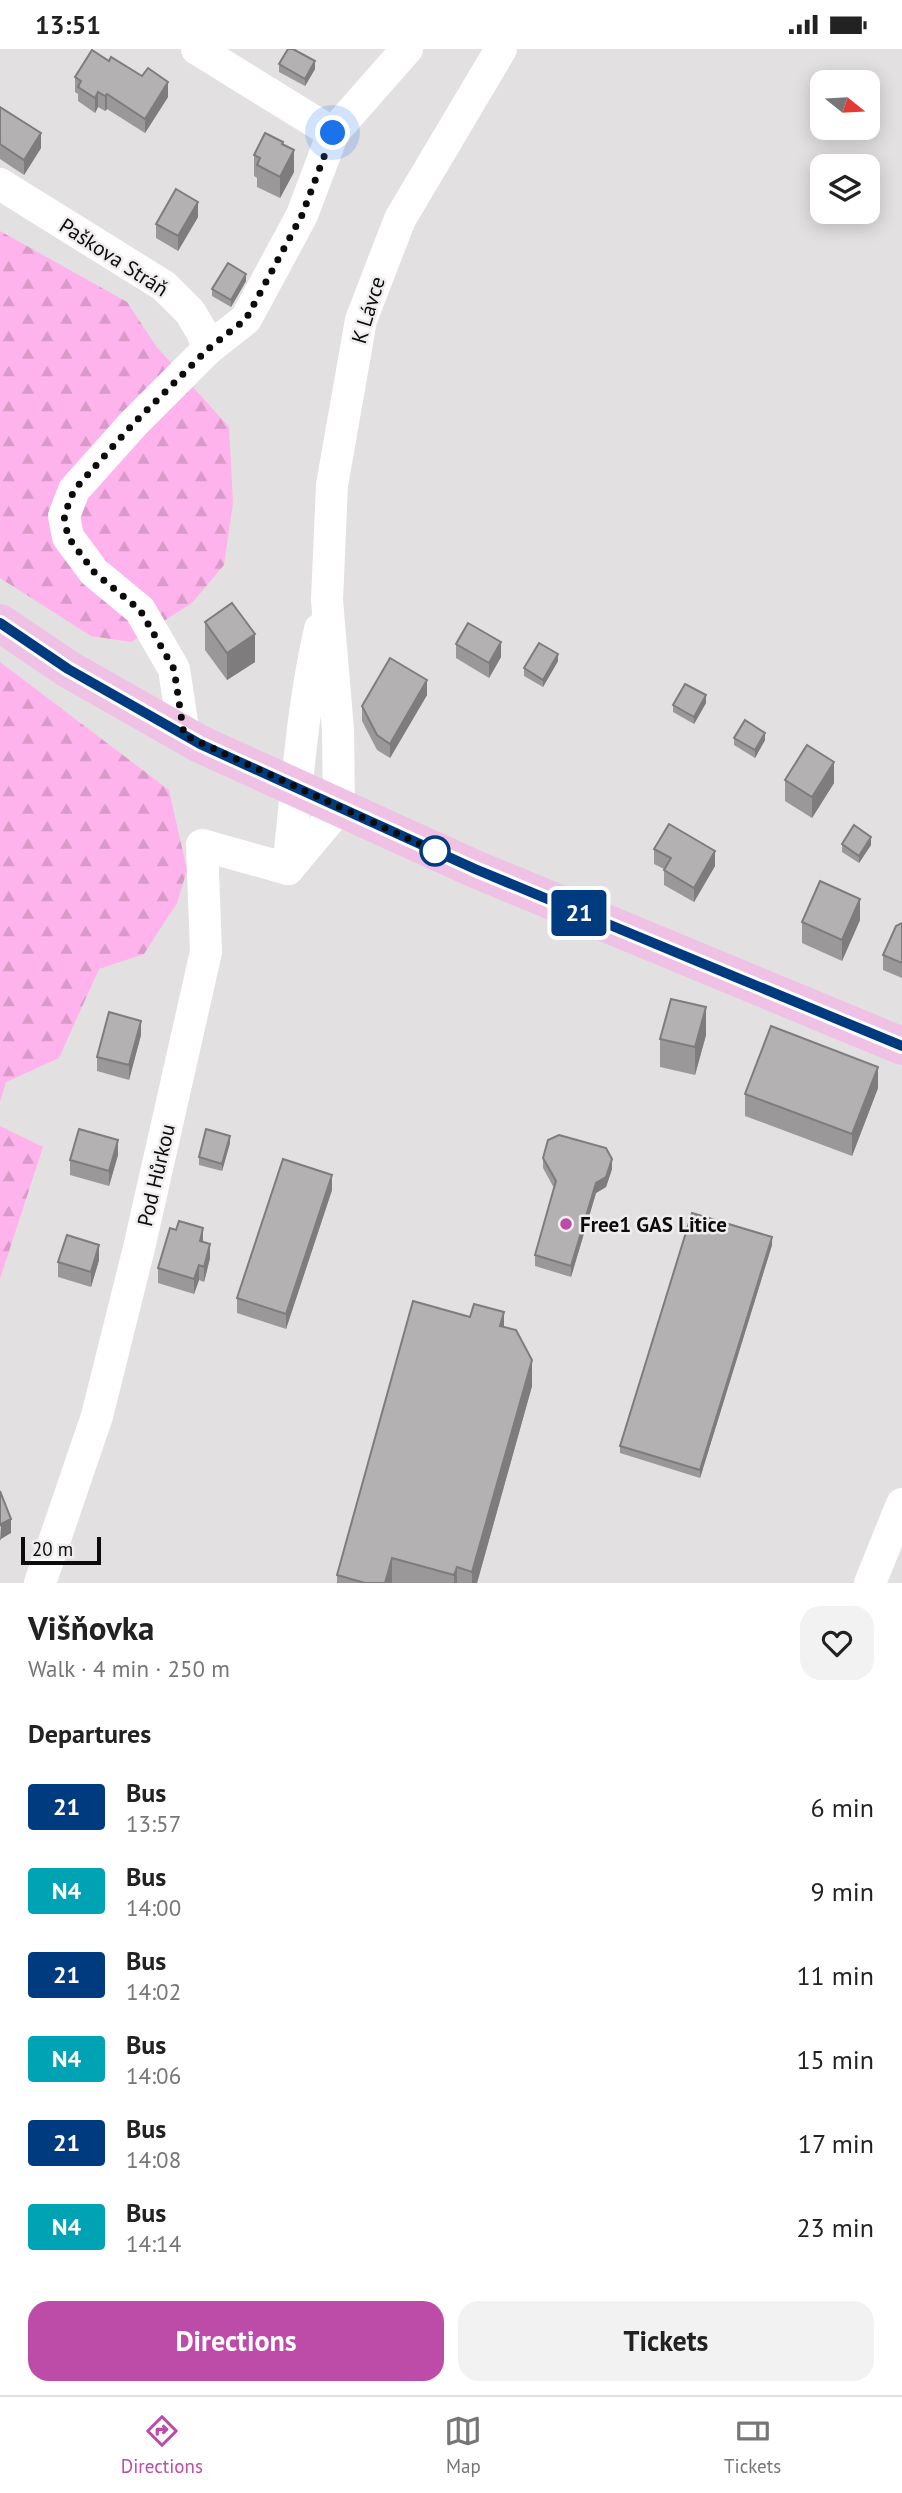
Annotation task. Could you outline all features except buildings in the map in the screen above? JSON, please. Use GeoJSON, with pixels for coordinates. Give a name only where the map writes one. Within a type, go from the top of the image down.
{"type":"FeatureCollection","features":[{"type":"Feature","properties":{"kind":"main road"},"geometry":{"type":"LineString","coordinates":[[0,623],[68,669],[184,735],[297,789],[475,869],[902,1046]]}},
{"type":"Feature","properties":{"kind":"street"},"geometry":{"type":"LineString","coordinates":[[197,49],[333,133]]}},
{"type":"Feature","properties":{"kind":"street"},"geometry":{"type":"LineString","coordinates":[[184,735],[174,669],[140,610],[94,572],[68,537],[64,516],[74,490],[133,424],[208,349],[246,319],[302,215],[333,133],[407,49]]}},
{"type":"Feature","properties":{"kind":"street","name":"K Lávce"},"geometry":{"type":"LineString","coordinates":[[339,808],[338,730],[327,600],[332,485],[361,320],[400,219],[500,49]]}},
{"type":"Feature","properties":{"kind":"street","name":"Paškova Stráň"},"geometry":{"type":"LineString","coordinates":[[0,184],[164,286],[190,312],[208,349]]}},
{"type":"Feature","properties":{"kind":"street","name":"K Lávce"},"geometry":{"type":"LineString","coordinates":[[297,789],[301,733],[311,668],[327,600]]}},
{"type":"Feature","properties":{"kind":"street"},"geometry":{"type":"LineString","coordinates":[[288,869],[297,789]]}},
{"type":"Feature","properties":{"kind":"street"},"geometry":{"type":"LineString","coordinates":[[288,869],[339,808]]}},
{"type":"Feature","properties":{"kind":"street","name":"Pod Hůrkou"},"geometry":{"type":"LineString","coordinates":[[40,1583],[97,1416],[139,1248],[206,952],[202,845],[288,869]]}},
{"type":"Feature","properties":{"kind":"street"},"geometry":{"type":"LineString","coordinates":[[870,1583],[902,1504]]}},
{"type":"Feature","properties":{"kind":"green space"},"geometry":{"type":"Polygon","coordinates":[[[0,231],[127,302],[156,346],[229,427],[233,503],[224,565],[192,603],[131,642],[91,636],[0,578],[0,231]]]}},
{"type":"Feature","properties":{"kind":"green space"},"geometry":{"type":"Polygon","coordinates":[[[0,662],[169,790],[187,870],[177,903],[144,954],[99,969],[59,1058],[6,1082],[0,1102],[0,662]]]}},
{"type":"Feature","properties":{"kind":"green space"},"geometry":{"type":"Polygon","coordinates":[[[0,1126],[43,1147],[0,1279],[0,1126]]]}},
{"type":"Feature","properties":{"kind":"bus line","name":"21"},"geometry":{"type":"LineString","coordinates":[[0,623],[68,669],[200,744],[475,869],[902,1046]]}},
{"type":"Feature","properties":{"kind":"place","name":"Free1 GAS Litice"},"geometry":{"type":"Point","coordinates":[566,1224]}},
{"type":"Feature","properties":{"kind":"route"},"geometry":{"type":"LineString","coordinates":[[333,133],[302,215],[246,319],[208,349],[133,424],[74,490],[64,516],[68,537],[94,572],[140,610],[174,669],[184,735],[435,851]]}}]}
